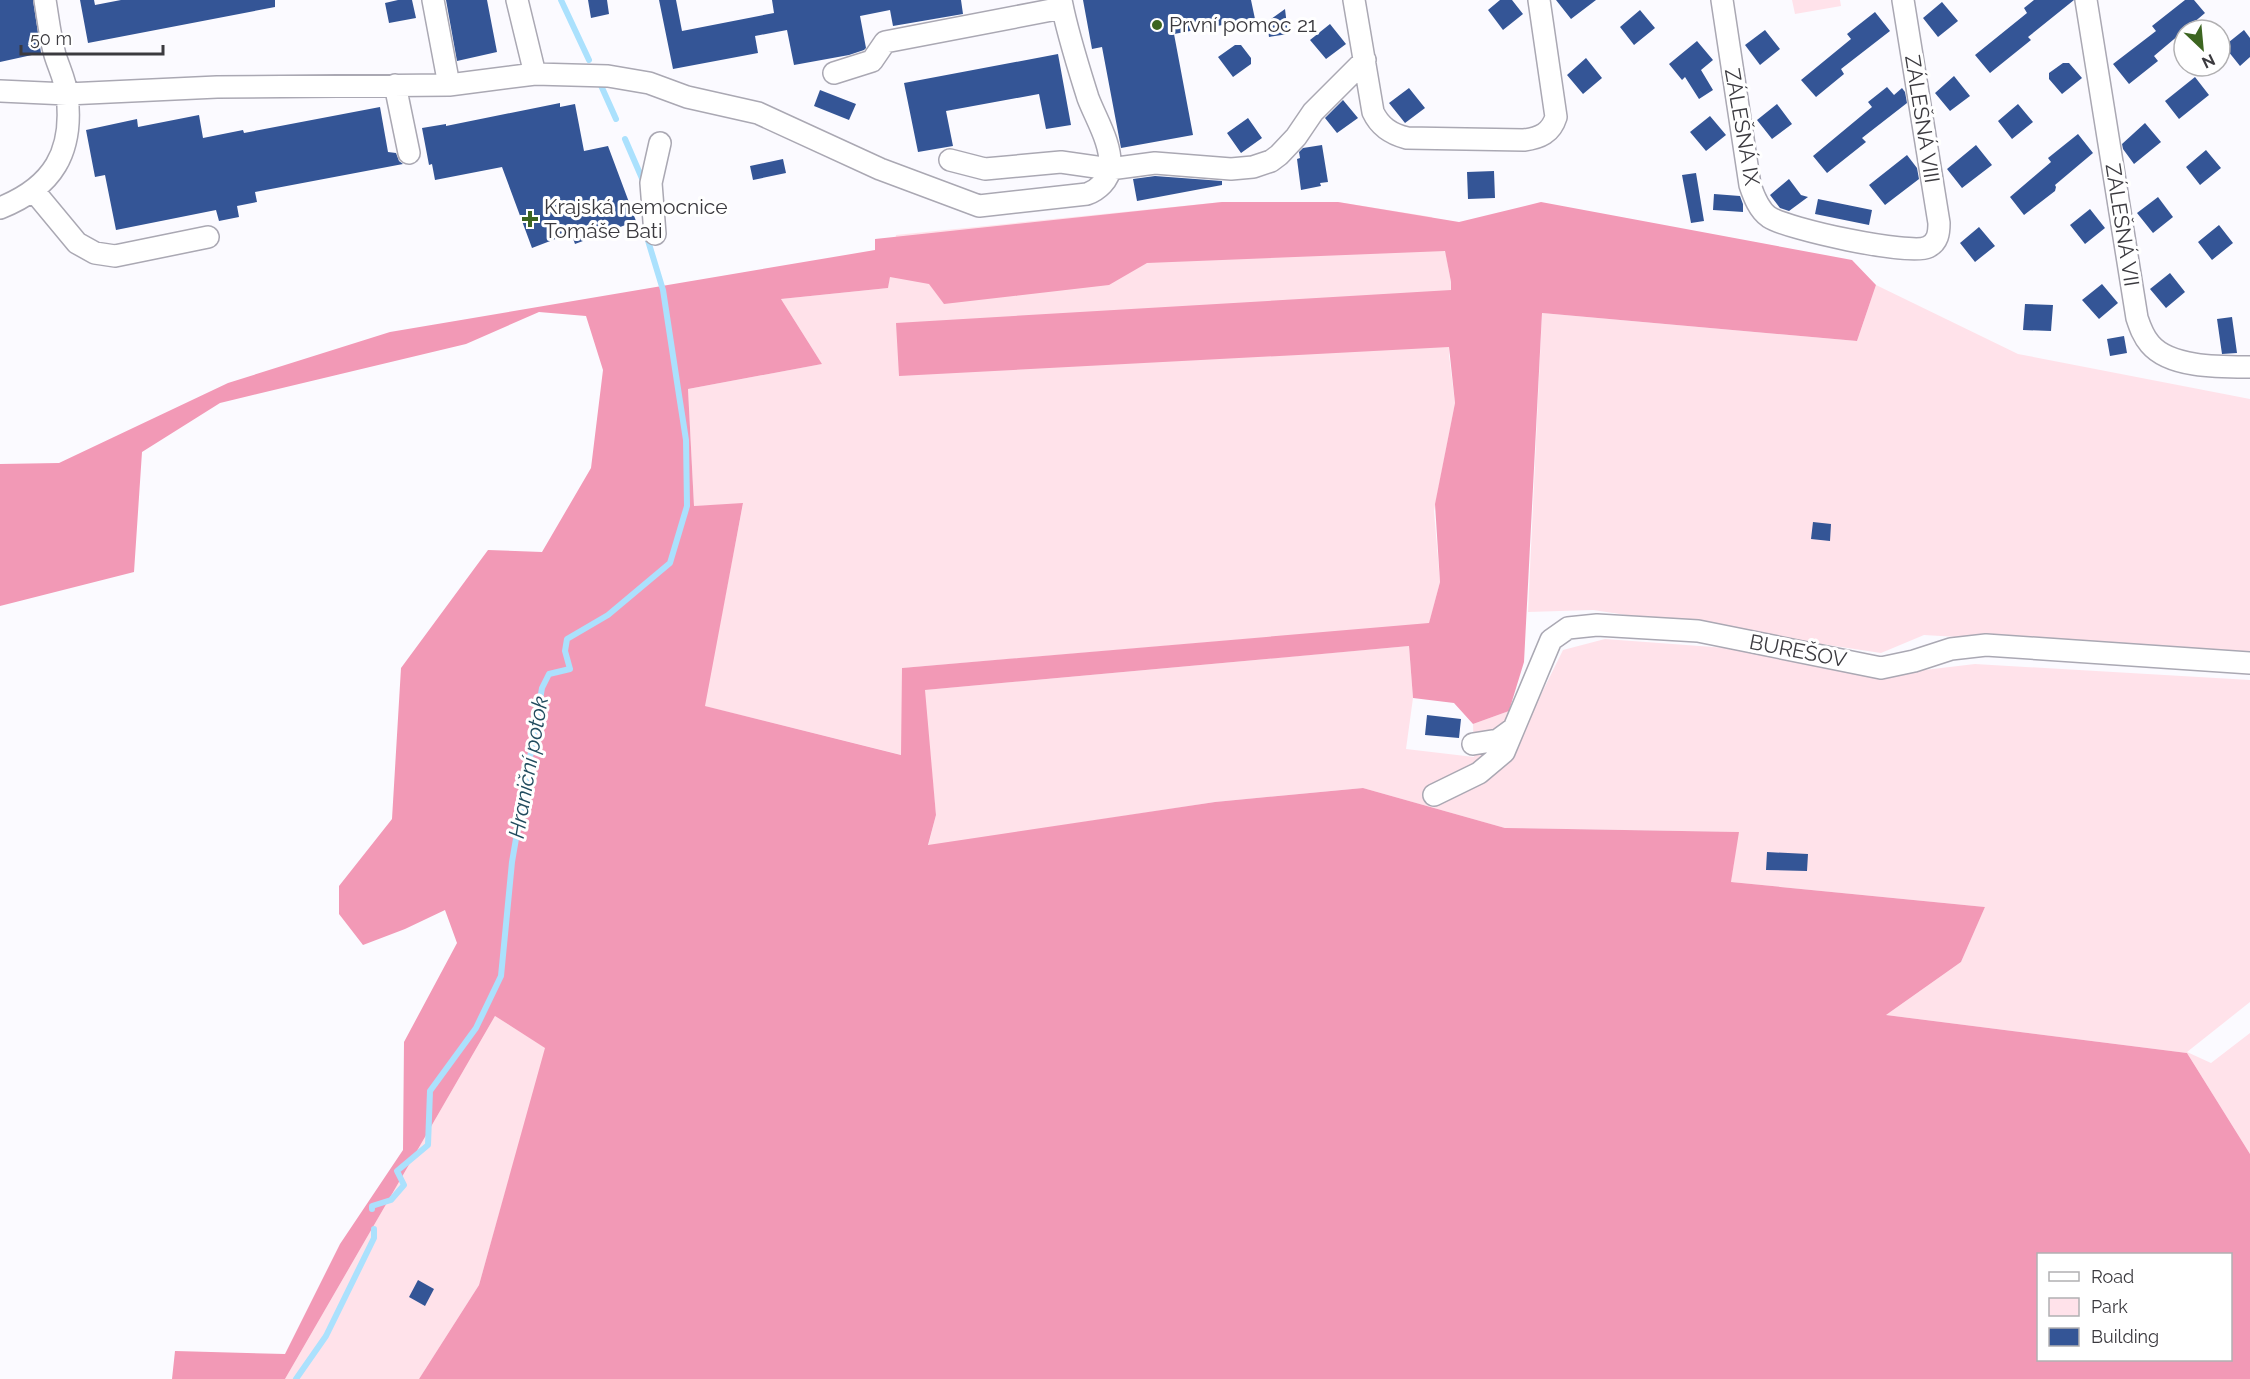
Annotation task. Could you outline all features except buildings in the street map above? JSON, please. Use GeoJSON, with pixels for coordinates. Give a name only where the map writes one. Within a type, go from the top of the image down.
{"type":"FeatureCollection","features":[{"type":"Feature","properties":{"kind":"street"},"geometry":{"type":"LineString","coordinates":[[0,208],[19,201],[50,176],[64,152],[68,129],[67,94],[55,54],[45,0]]}},
{"type":"Feature","properties":{"kind":"street"},"geometry":{"type":"LineString","coordinates":[[433,0],[449,85]]}},
{"type":"Feature","properties":{"kind":"street"},"geometry":{"type":"LineString","coordinates":[[517,0],[535,74]]}},
{"type":"Feature","properties":{"kind":"street"},"geometry":{"type":"LineString","coordinates":[[1354,0],[1375,116],[1389,132],[1407,138],[1524,140],[1539,137],[1553,127],[1556,108],[1539,0]]}},
{"type":"Feature","properties":{"kind":"street","name":"ZÁLEŠNÁ IX"},"geometry":{"type":"LineString","coordinates":[[1722,0],[1750,185],[1764,212],[1784,223],[1887,247],[1919,250],[1934,243],[1938,237]]}},
{"type":"Feature","properties":{"kind":"street","name":"ZÁLEŠNÁ VIII"},"geometry":{"type":"LineString","coordinates":[[1903,0],[1939,223],[1938,237]]}},
{"type":"Feature","properties":{"kind":"street","name":"ZÁLEŠNÁ VII"},"geometry":{"type":"LineString","coordinates":[[2086,0],[2137,318],[2144,335],[2151,346],[2174,360],[2250,367]]}},
{"type":"Feature","properties":{"kind":"street"},"geometry":{"type":"LineString","coordinates":[[0,91],[67,94],[217,87],[449,85],[535,74],[608,76],[649,83],[687,97],[758,113],[880,169],[979,207],[1087,194],[1099,187],[1106,179],[1110,169],[1108,149],[1088,97],[1062,4],[885,42],[872,61],[834,73]]}},
{"type":"Feature","properties":{"kind":"street"},"geometry":{"type":"LineString","coordinates":[[950,160],[985,170],[1061,162],[1110,169],[1155,163],[1216,168],[1253,167],[1271,161],[1279,155],[1296,137],[1313,112],[1365,60]]}},
{"type":"Feature","properties":{"kind":"street"},"geometry":{"type":"LineString","coordinates":[[395,85],[409,153]]}},
{"type":"Feature","properties":{"kind":"street"},"geometry":{"type":"LineString","coordinates":[[656,234],[651,183],[660,143]]}},
{"type":"Feature","properties":{"kind":"street"},"geometry":{"type":"LineString","coordinates":[[33,190],[77,243],[95,253],[115,256],[208,237]]}},
{"type":"Feature","properties":{"kind":"street","name":"BUREŠOV"},"geometry":{"type":"LineString","coordinates":[[1434,795],[1479,773],[1504,752],[1551,640],[1568,628],[1597,624],[1698,631],[1881,668],[1914,661],[1951,649],[1986,645],[2250,663]]}},
{"type":"Feature","properties":{"kind":"street"},"geometry":{"type":"LineString","coordinates":[[1473,744],[1498,740],[1513,729]]}},
{"type":"Feature","properties":{"kind":"green space"},"geometry":{"type":"Polygon","coordinates":[[[1792,0],[1840,0],[1841,6],[1795,14],[1792,0]]]}},
{"type":"Feature","properties":{"kind":"green space"},"geometry":{"type":"Polygon","coordinates":[[[1222,202],[1338,202],[1432,217],[1446,255],[1451,282],[1449,355],[1455,403],[1434,511],[1440,582],[1429,624],[902,668],[902,755],[704,706],[743,504],[694,506],[688,389],[822,364],[781,299],[888,288],[896,235],[1222,202]]]}},
{"type":"Feature","properties":{"kind":"green space"},"geometry":{"type":"Polygon","coordinates":[[[1876,285],[2018,354],[2250,399],[2250,654],[1924,635],[1881,653],[1593,610],[1528,612],[1542,313],[1857,341],[1876,285]]]}},
{"type":"Feature","properties":{"kind":"green space"},"geometry":{"type":"Polygon","coordinates":[[[1605,639],[1740,649],[1882,675],[1975,664],[2250,680],[2250,1002],[2187,1052],[2211,1063],[2250,1033],[2250,1154],[2187,1053],[1886,1015],[1961,962],[1985,907],[1731,882],[1738,832],[1505,828],[1363,788],[1215,802],[928,846],[936,815],[924,690],[1409,646],[1413,698],[1406,749],[1474,757],[1473,724],[1509,711],[1520,737],[1563,650],[1605,639]]]}},
{"type":"Feature","properties":{"kind":"green space"},"geometry":{"type":"Polygon","coordinates":[[[495,1016],[546,1048],[479,1285],[419,1379],[285,1379],[495,1016]]]}},
{"type":"Feature","properties":{"kind":"shaded area"},"geometry":{"type":"Polygon","coordinates":[[[1222,202],[1338,202],[1459,222],[1541,202],[1852,260],[1876,285],[1857,341],[1542,313],[1524,662],[1509,711],[1473,724],[1454,703],[1413,698],[1409,646],[925,690],[936,815],[928,845],[1215,802],[1363,788],[1505,828],[1739,832],[1731,882],[1985,907],[1961,962],[1886,1015],[2187,1053],[2250,1154],[2250,1379],[419,1379],[479,1285],[545,1048],[495,1016],[285,1379],[172,1379],[175,1351],[285,1354],[340,1244],[403,1150],[404,1042],[457,943],[445,910],[363,945],[339,914],[339,886],[392,819],[401,668],[488,550],[542,552],[591,468],[603,370],[586,316],[539,312],[466,344],[220,403],[142,452],[134,572],[0,606],[0,464],[59,463],[228,383],[390,332],[875,250],[875,239],[1222,202]],[[1445,251],[1147,263],[1109,285],[944,304],[929,284],[890,277],[888,288],[781,299],[822,364],[688,389],[694,506],[743,503],[705,706],[901,755],[902,668],[1429,623],[1440,582],[1435,504],[1455,403],[1449,347],[899,376],[896,323],[1451,290],[1445,251]]]}},
{"type":"Feature","properties":{"kind":"waterway","name":"Hraniční potok"},"geometry":{"type":"LineString","coordinates":[[561,0],[589,60]]}},
{"type":"Feature","properties":{"kind":"waterway","name":"Hraniční potok"},"geometry":{"type":"LineString","coordinates":[[599,81],[616,119]]}},
{"type":"Feature","properties":{"kind":"waterway","name":"Hraniční potok"},"geometry":{"type":"LineString","coordinates":[[625,139],[644,183]]}},
{"type":"Feature","properties":{"kind":"waterway","name":"Hraniční potok"},"geometry":{"type":"LineString","coordinates":[[372,1209],[372,1206],[391,1200],[404,1185],[397,1171],[428,1145],[430,1091],[476,1028],[501,976],[512,862],[542,688],[549,674],[570,669],[565,651],[567,639],[608,615],[670,563],[687,506],[686,440],[663,290],[646,234]]}},
{"type":"Feature","properties":{"kind":"waterway","name":"Hraniční potok"},"geometry":{"type":"LineString","coordinates":[[296,1379],[326,1336],[374,1238],[374,1229]]}},
{"type":"Feature","properties":{"kind":"place","name":"První pomoc 21"},"geometry":{"type":"Point","coordinates":[1157,25]}},
{"type":"Feature","properties":{"kind":"place","name":"Krajská nemocnice Tomáše Bati"},"geometry":{"type":"Point","coordinates":[530,219]}}]}
